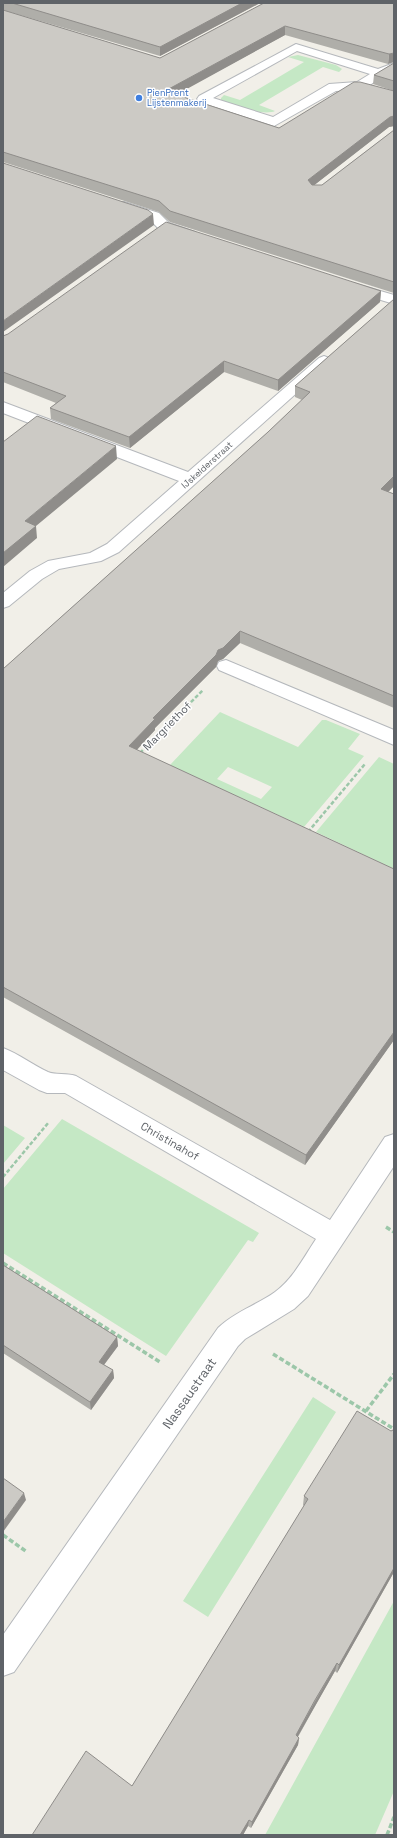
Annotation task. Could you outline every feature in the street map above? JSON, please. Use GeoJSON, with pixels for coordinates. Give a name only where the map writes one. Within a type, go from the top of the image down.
{"type":"FeatureCollection","features":[{"type":"Feature","properties":{"kind":"street"},"geometry":{"type":"LineString","coordinates":[[373,90],[360,86],[332,87],[274,122],[203,99],[296,47],[379,73]]}},
{"type":"Feature","properties":{"kind":"street"},"geometry":{"type":"LineString","coordinates":[[360,86],[379,73],[394,67]]}},
{"type":"Feature","properties":{"kind":"street"},"geometry":{"type":"LineString","coordinates":[[110,202],[154,216],[164,226],[200,238]]}},
{"type":"Feature","properties":{"kind":"street"},"geometry":{"type":"LineString","coordinates":[[151,235],[164,226]]}},
{"type":"Feature","properties":{"kind":"street"},"geometry":{"type":"LineString","coordinates":[[341,283],[390,303]]}},
{"type":"Feature","properties":{"kind":"street","name":"IJskelderstraat"},"geometry":{"type":"LineString","coordinates":[[3,602],[36,575],[54,565],[95,557],[113,548],[334,352]]}},
{"type":"Feature","properties":{"kind":"street"},"geometry":{"type":"LineString","coordinates":[[3,408],[190,480]]}},
{"type":"Feature","properties":{"kind":"street"},"geometry":{"type":"LineString","coordinates":[[226,666],[391,737]]}},
{"type":"Feature","properties":{"kind":"street","name":"Christinahof"},"geometry":{"type":"LineString","coordinates":[[3,1058],[47,1083],[68,1082],[333,1235]]}},
{"type":"Feature","properties":{"kind":"street","name":"Nassaustraat"},"geometry":{"type":"LineString","coordinates":[[3,1661],[228,1337],[235,1330],[285,1300],[300,1287],[394,1145]]}},
{"type":"Feature","properties":{"kind":"path","name":"Margriethof"},"geometry":{"type":"LineString","coordinates":[[138,756],[226,666]]}},
{"type":"Feature","properties":{"kind":"path"},"geometry":{"type":"LineString","coordinates":[[306,835],[391,737]]}},
{"type":"Feature","properties":{"kind":"path"},"geometry":{"type":"LineString","coordinates":[[3,1177],[78,1088]]}},
{"type":"Feature","properties":{"kind":"path"},"geometry":{"type":"LineString","coordinates":[[3,1263],[194,1384]]}},
{"type":"Feature","properties":{"kind":"path"},"geometry":{"type":"LineString","coordinates":[[235,1330],[394,1429]]}},
{"type":"Feature","properties":{"kind":"path"},"geometry":{"type":"LineString","coordinates":[[366,1411],[394,1374]]}},
{"type":"Feature","properties":{"kind":"path"},"geometry":{"type":"LineString","coordinates":[[387,1835],[394,1817]]}},
{"type":"Feature","properties":{"kind":"green space"},"geometry":{"type":"Polygon","coordinates":[[[298,55],[336,65],[342,69],[339,72],[323,67],[259,105],[275,111],[256,112],[225,103],[221,100],[224,95],[240,100],[304,62],[288,57],[298,55]]]}},
{"type":"Feature","properties":{"kind":"green space"},"geometry":{"type":"Polygon","coordinates":[[[220,712],[298,747],[322,720],[326,720],[360,734],[348,749],[364,756],[304,827],[170,765],[220,712]],[[228,767],[217,779],[261,799],[272,787],[228,767]]]}},
{"type":"Feature","properties":{"kind":"green space"},"geometry":{"type":"Polygon","coordinates":[[[379,757],[394,764],[394,869],[316,832],[379,757]]]}},
{"type":"Feature","properties":{"kind":"green space"},"geometry":{"type":"Polygon","coordinates":[[[62,1119],[259,1233],[253,1242],[248,1240],[166,1356],[3,1253],[3,1189],[62,1119]]]}},
{"type":"Feature","properties":{"kind":"green space"},"geometry":{"type":"Polygon","coordinates":[[[3,1125],[25,1138],[3,1164],[3,1125]]]}},
{"type":"Feature","properties":{"kind":"green space"},"geometry":{"type":"Polygon","coordinates":[[[313,1397],[336,1412],[208,1617],[183,1601],[313,1397]]]}},
{"type":"Feature","properties":{"kind":"green space"},"geometry":{"type":"Polygon","coordinates":[[[394,1601],[394,1791],[375,1835],[265,1835],[394,1601]]]}},
{"type":"Feature","properties":{"kind":"building"},"geometry":{"type":"Polygon","coordinates":[[[12,3],[242,3],[160,47],[12,3]]]}},
{"type":"Feature","properties":{"kind":"building"},"geometry":{"type":"Polygon","coordinates":[[[264,3],[394,3],[394,53],[389,54],[285,26],[165,91],[279,128],[354,82],[360,82],[394,91],[394,116],[390,117],[308,180],[312,185],[322,185],[394,130],[394,282],[170,211],[159,201],[3,152],[3,10],[160,58],[264,3]]]}},
{"type":"Feature","properties":{"kind":"building"},"geometry":{"type":"Polygon","coordinates":[[[394,63],[394,81],[374,75],[394,63]]]}},
{"type":"Feature","properties":{"kind":"building"},"geometry":{"type":"Polygon","coordinates":[[[3,163],[148,210],[153,214],[3,321],[3,163]]]}},
{"type":"Feature","properties":{"kind":"building"},"geometry":{"type":"Polygon","coordinates":[[[166,222],[381,291],[278,380],[224,361],[129,437],[50,408],[66,396],[3,372],[3,336],[8,334],[166,222]]]}},
{"type":"Feature","properties":{"kind":"building"},"geometry":{"type":"Polygon","coordinates":[[[394,299],[394,476],[381,489],[394,494],[394,696],[240,631],[223,648],[218,650],[216,655],[153,718],[155,719],[129,746],[394,869],[394,1032],[306,1155],[3,987],[3,669],[268,432],[310,392],[295,386],[394,299]]]}},
{"type":"Feature","properties":{"kind":"building"},"geometry":{"type":"Polygon","coordinates":[[[37,416],[116,446],[25,521],[36,526],[3,553],[3,442],[37,416]]]}},
{"type":"Feature","properties":{"kind":"building"},"geometry":{"type":"Polygon","coordinates":[[[3,1265],[117,1337],[99,1362],[113,1370],[90,1402],[3,1345],[3,1265]]]}},
{"type":"Feature","properties":{"kind":"building"},"geometry":{"type":"Polygon","coordinates":[[[357,1411],[391,1431],[394,1430],[394,1568],[339,1665],[337,1663],[315,1700],[296,1735],[299,1738],[252,1822],[249,1820],[240,1835],[32,1835],[86,1751],[132,1786],[308,1499],[304,1496],[357,1411]]]}},
{"type":"Feature","properties":{"kind":"building"},"geometry":{"type":"Polygon","coordinates":[[[3,1478],[24,1493],[3,1522],[3,1478]]]}},
{"type":"Feature","properties":{"kind":"place","name":"PienPrent Lijstenmakerij"},"geometry":{"type":"Point","coordinates":[139,98]}}]}
